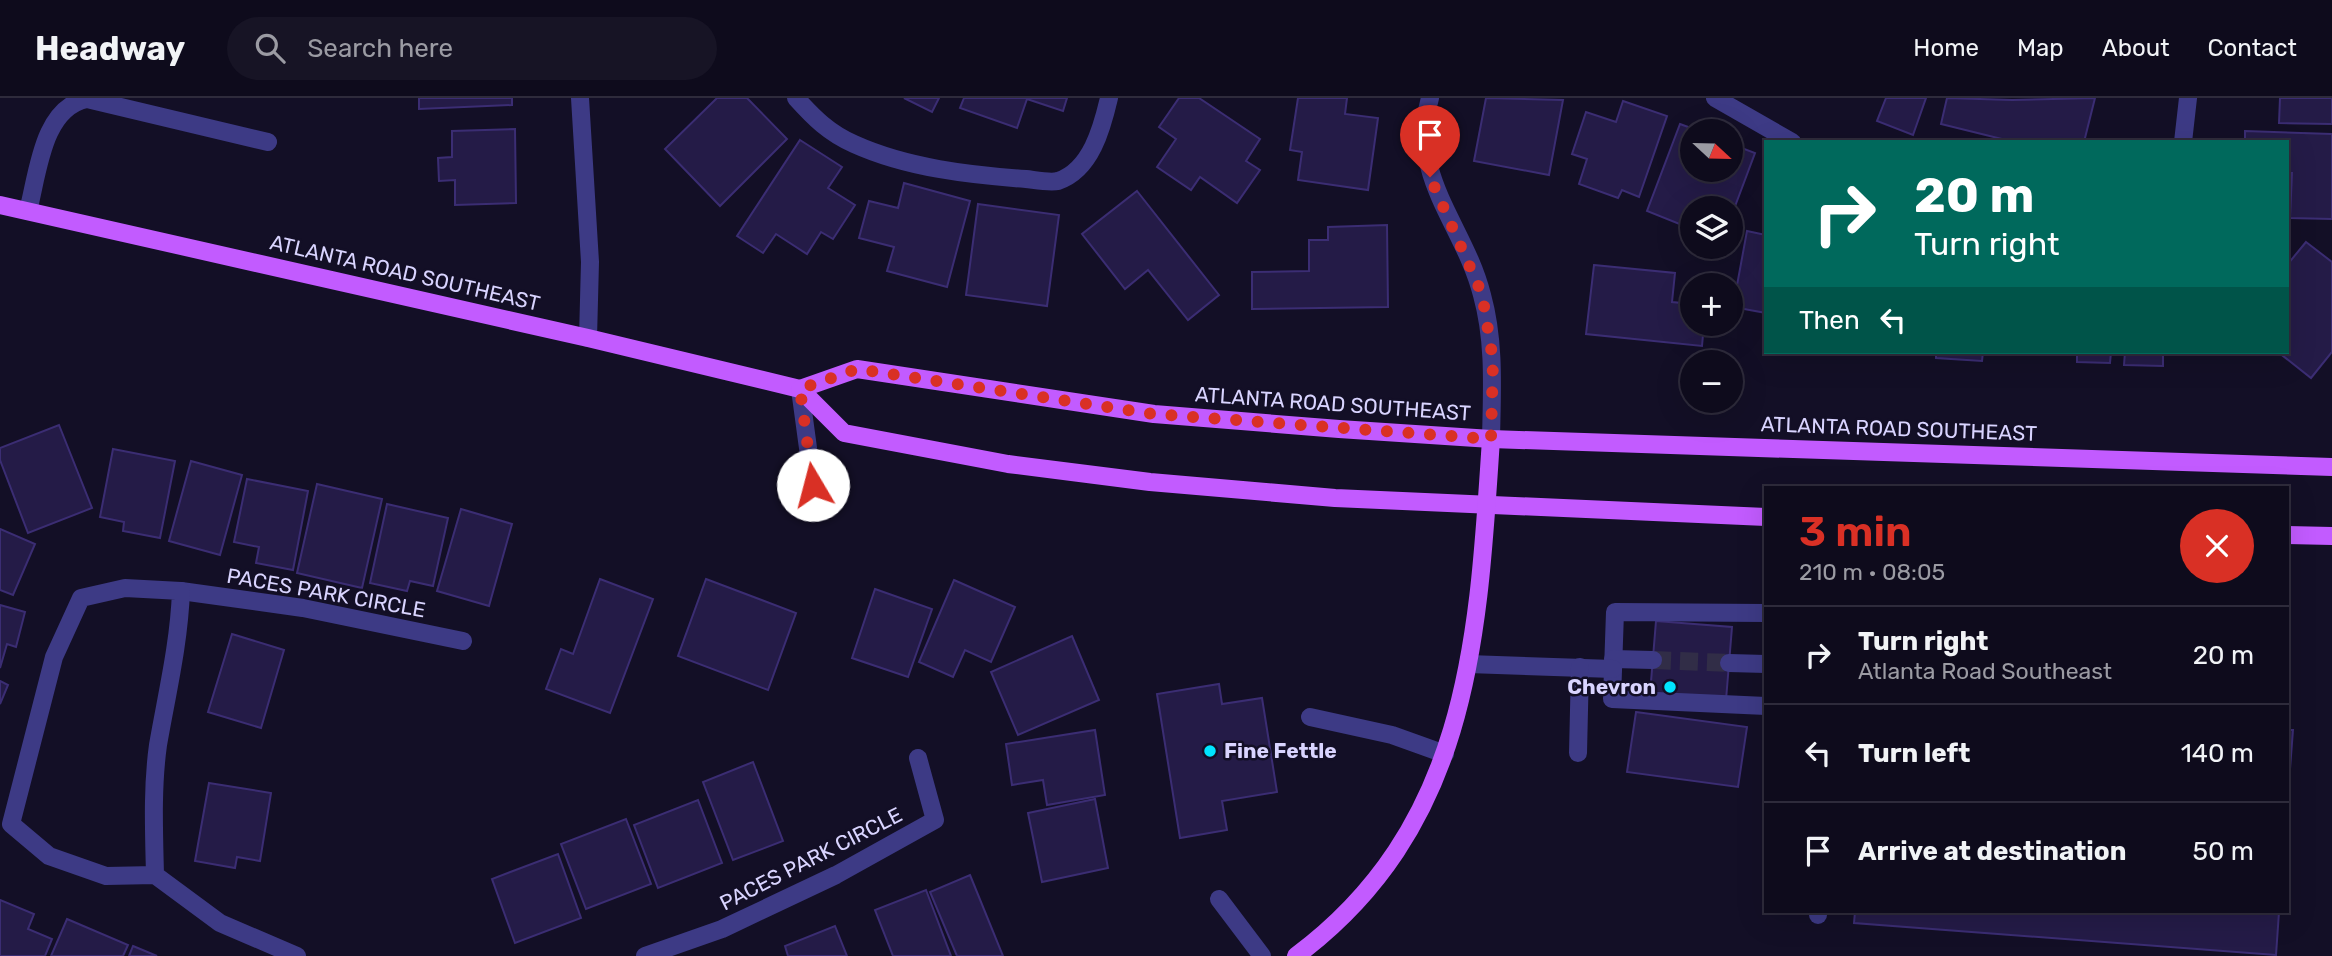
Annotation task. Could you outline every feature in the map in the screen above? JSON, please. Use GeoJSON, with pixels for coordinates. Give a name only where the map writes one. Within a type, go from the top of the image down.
{"type":"FeatureCollection","features":[{"type":"Feature","properties":{"kind":"main road","name":"ATLANTA ROAD SOUTHEAST"},"geometry":{"type":"LineString","coordinates":[[0,205],[588,338],[800,389],[857,369],[1154,414],[1491,439],[2332,467]]}},
{"type":"Feature","properties":{"kind":"main road"},"geometry":{"type":"LineString","coordinates":[[800,389],[844,433],[1008,464],[1190,486],[1335,498],[1764,517]]}},
{"type":"Feature","properties":{"kind":"main road"},"geometry":{"type":"LineString","coordinates":[[1296,956],[1333,929],[1374,885],[1405,840],[1430,793],[1445,754],[1464,690],[1468,664],[1480,580],[1491,439]]}},
{"type":"Feature","properties":{"kind":"main road"},"geometry":{"type":"LineString","coordinates":[[2289,535],[2332,536]]}},
{"type":"Feature","properties":{"kind":"street"},"geometry":{"type":"LineString","coordinates":[[580,98],[590,262],[588,338]]}},
{"type":"Feature","properties":{"kind":"street"},"geometry":{"type":"LineString","coordinates":[[796,98],[822,127],[854,144],[892,157],[976,175],[1057,181],[1082,166],[1101,131],[1110,98]]}},
{"type":"Feature","properties":{"kind":"street"},"geometry":{"type":"LineString","coordinates":[[1430,98],[1424,119],[1430,177],[1482,294],[1493,360],[1491,439]]}},
{"type":"Feature","properties":{"kind":"street"},"geometry":{"type":"LineString","coordinates":[[1715,98],[1788,140]]}},
{"type":"Feature","properties":{"kind":"street"},"geometry":{"type":"LineString","coordinates":[[2183,140],[2188,98]]}},
{"type":"Feature","properties":{"kind":"street"},"geometry":{"type":"LineString","coordinates":[[28,211],[47,139],[59,113],[72,102],[87,99],[268,142]]}},
{"type":"Feature","properties":{"kind":"street"},"geometry":{"type":"LineString","coordinates":[[800,389],[813,485]]}},
{"type":"Feature","properties":{"kind":"street","name":"PACES PARK CIRCLE"},"geometry":{"type":"LineString","coordinates":[[155,874],[106,876],[49,856],[11,824],[54,657],[81,598],[125,588],[181,591],[303,608],[463,641]]}},
{"type":"Feature","properties":{"kind":"street"},"geometry":{"type":"LineString","coordinates":[[181,591],[180,634],[158,748],[153,820],[155,874],[220,923],[297,956]]}},
{"type":"Feature","properties":{"kind":"street"},"geometry":{"type":"LineString","coordinates":[[1764,613],[1615,612],[1612,699],[1764,706]]}},
{"type":"Feature","properties":{"kind":"street"},"geometry":{"type":"LineString","coordinates":[[1468,664],[1580,667],[1653,660]]}},
{"type":"Feature","properties":{"kind":"street"},"geometry":{"type":"LineString","coordinates":[[1729,663],[1764,664]]}},
{"type":"Feature","properties":{"kind":"street"},"geometry":{"type":"LineString","coordinates":[[1578,752],[1580,667]]}},
{"type":"Feature","properties":{"kind":"street"},"geometry":{"type":"LineString","coordinates":[[1310,717],[1392,735],[1445,754]]}},
{"type":"Feature","properties":{"kind":"street","name":"PACES PARK CIRCLE"},"geometry":{"type":"LineString","coordinates":[[645,956],[722,929],[836,875],[934,820],[918,758]]}},
{"type":"Feature","properties":{"kind":"street"},"geometry":{"type":"LineString","coordinates":[[1219,899],[1262,956]]}},
{"type":"Feature","properties":{"kind":"building"},"geometry":{"type":"Polygon","coordinates":[[[419,98],[512,98],[512,105],[419,109],[419,98]]]}},
{"type":"Feature","properties":{"kind":"building"},"geometry":{"type":"Polygon","coordinates":[[[717,98],[747,98],[787,139],[720,206],[665,149],[717,98]]]}},
{"type":"Feature","properties":{"kind":"building"},"geometry":{"type":"Polygon","coordinates":[[[904,98],[939,98],[932,112],[904,98]]]}},
{"type":"Feature","properties":{"kind":"building"},"geometry":{"type":"Polygon","coordinates":[[[964,98],[1067,98],[1063,111],[1027,99],[1017,128],[960,108],[964,98]]]}},
{"type":"Feature","properties":{"kind":"building"},"geometry":{"type":"Polygon","coordinates":[[[1179,98],[1199,98],[1260,139],[1246,161],[1260,170],[1237,203],[1200,177],[1191,190],[1157,167],[1176,139],[1159,127],[1179,98]]]}},
{"type":"Feature","properties":{"kind":"building"},"geometry":{"type":"Polygon","coordinates":[[[1298,98],[1347,98],[1345,114],[1378,118],[1368,190],[1298,180],[1302,152],[1290,150],[1298,98]]]}},
{"type":"Feature","properties":{"kind":"building"},"geometry":{"type":"Polygon","coordinates":[[[1486,98],[1563,100],[1549,175],[1474,161],[1486,98]]]}},
{"type":"Feature","properties":{"kind":"building"},"geometry":{"type":"Polygon","coordinates":[[[1886,98],[1926,98],[1913,135],[1877,121],[1886,98]]]}},
{"type":"Feature","properties":{"kind":"building"},"geometry":{"type":"Polygon","coordinates":[[[1947,98],[2095,98],[2084,140],[2006,140],[1941,124],[1947,98]]]}},
{"type":"Feature","properties":{"kind":"building"},"geometry":{"type":"Polygon","coordinates":[[[2280,98],[2332,98],[2332,124],[2279,123],[2280,98]]]}},
{"type":"Feature","properties":{"kind":"building"},"geometry":{"type":"Polygon","coordinates":[[[1623,101],[1667,116],[1639,197],[1622,190],[1618,198],[1579,184],[1587,159],[1572,154],[1586,112],[1616,122],[1623,101]]]}},
{"type":"Feature","properties":{"kind":"building"},"geometry":{"type":"Polygon","coordinates":[[[1680,124],[1680,182],[1743,182],[1743,148],[1755,153],[1739,196],[1680,196],[1680,224],[1647,211],[1680,124]]]}},
{"type":"Feature","properties":{"kind":"building"},"geometry":{"type":"Polygon","coordinates":[[[515,129],[516,203],[455,205],[455,180],[439,181],[438,158],[452,157],[452,131],[515,129]]]}},
{"type":"Feature","properties":{"kind":"building"},"geometry":{"type":"Polygon","coordinates":[[[2245,131],[2332,134],[2332,219],[2290,218],[2292,173],[2289,173],[2289,140],[2245,140],[2245,131]]]}},
{"type":"Feature","properties":{"kind":"building"},"geometry":{"type":"Polygon","coordinates":[[[800,140],[842,167],[828,188],[855,205],[833,239],[821,232],[807,254],[776,234],[763,253],[737,236],[800,140]]]}},
{"type":"Feature","properties":{"kind":"building"},"geometry":{"type":"Polygon","coordinates":[[[904,183],[970,201],[947,287],[887,271],[894,247],[859,238],[869,201],[898,208],[904,183]]]}},
{"type":"Feature","properties":{"kind":"building"},"geometry":{"type":"Polygon","coordinates":[[[1137,191],[1219,295],[1188,320],[1148,270],[1125,289],[1082,234],[1137,191]]]}},
{"type":"Feature","properties":{"kind":"building"},"geometry":{"type":"Polygon","coordinates":[[[978,204],[1059,215],[1047,306],[966,295],[978,204]]]}},
{"type":"Feature","properties":{"kind":"building"},"geometry":{"type":"Polygon","coordinates":[[[1387,225],[1388,307],[1252,309],[1252,272],[1309,271],[1309,240],[1328,240],[1328,227],[1387,225]]]}},
{"type":"Feature","properties":{"kind":"building"},"geometry":{"type":"Polygon","coordinates":[[[1747,231],[1764,235],[1764,313],[1743,309],[1743,273],[1739,273],[1747,231]]]}},
{"type":"Feature","properties":{"kind":"building"},"geometry":{"type":"Polygon","coordinates":[[[2306,242],[2332,262],[2332,352],[2311,378],[2281,354],[2289,354],[2289,263],[2306,242]]]}},
{"type":"Feature","properties":{"kind":"building"},"geometry":{"type":"Polygon","coordinates":[[[1594,265],[1675,273],[1672,302],[1680,303],[1680,336],[1703,336],[1702,346],[1586,334],[1594,265]]]}},
{"type":"Feature","properties":{"kind":"building"},"geometry":{"type":"Polygon","coordinates":[[[1936,354],[1983,354],[1982,361],[1936,358],[1936,354]]]}},
{"type":"Feature","properties":{"kind":"building"},"geometry":{"type":"Polygon","coordinates":[[[2077,354],[2111,354],[2110,363],[2077,362],[2077,354]]]}},
{"type":"Feature","properties":{"kind":"building"},"geometry":{"type":"Polygon","coordinates":[[[2125,354],[2163,354],[2163,366],[2124,365],[2125,354]]]}},
{"type":"Feature","properties":{"kind":"building"},"geometry":{"type":"Polygon","coordinates":[[[59,425],[92,508],[28,533],[0,460],[0,448],[59,425]]]}},
{"type":"Feature","properties":{"kind":"building"},"geometry":{"type":"Polygon","coordinates":[[[113,449],[175,461],[160,538],[123,531],[124,522],[100,517],[113,449]]]}},
{"type":"Feature","properties":{"kind":"building"},"geometry":{"type":"Polygon","coordinates":[[[191,461],[242,475],[220,555],[169,541],[191,461]]]}},
{"type":"Feature","properties":{"kind":"building"},"geometry":{"type":"Polygon","coordinates":[[[247,479],[308,491],[293,570],[256,563],[259,547],[234,542],[247,479]]]}},
{"type":"Feature","properties":{"kind":"building"},"geometry":{"type":"Polygon","coordinates":[[[317,484],[382,499],[362,588],[297,573],[317,484]]]}},
{"type":"Feature","properties":{"kind":"building"},"geometry":{"type":"Polygon","coordinates":[[[387,504],[448,518],[433,586],[410,581],[407,591],[370,583],[387,504]]]}},
{"type":"Feature","properties":{"kind":"building"},"geometry":{"type":"Polygon","coordinates":[[[461,509],[512,524],[489,606],[437,591],[461,509]]]}},
{"type":"Feature","properties":{"kind":"building"},"geometry":{"type":"Polygon","coordinates":[[[0,529],[35,544],[13,595],[0,590],[0,529]]]}},
{"type":"Feature","properties":{"kind":"building"},"geometry":{"type":"Polygon","coordinates":[[[600,579],[653,599],[610,713],[546,689],[561,649],[573,654],[600,579]]]}},
{"type":"Feature","properties":{"kind":"building"},"geometry":{"type":"Polygon","coordinates":[[[706,579],[796,613],[768,690],[678,656],[706,579]]]}},
{"type":"Feature","properties":{"kind":"building"},"geometry":{"type":"Polygon","coordinates":[[[954,580],[1015,607],[991,662],[965,650],[953,677],[919,662],[954,580]]]}},
{"type":"Feature","properties":{"kind":"building"},"geometry":{"type":"Polygon","coordinates":[[[875,589],[932,609],[908,677],[852,658],[875,589]]]}},
{"type":"Feature","properties":{"kind":"building"},"geometry":{"type":"Polygon","coordinates":[[[0,605],[25,612],[16,647],[7,644],[0,668],[0,605]]]}},
{"type":"Feature","properties":{"kind":"building"},"geometry":{"type":"Polygon","coordinates":[[[1656,621],[1732,627],[1726,700],[1650,694],[1656,621]]]}},
{"type":"Feature","properties":{"kind":"building"},"geometry":{"type":"Polygon","coordinates":[[[232,634],[284,650],[261,728],[208,712],[232,634]]]}},
{"type":"Feature","properties":{"kind":"building"},"geometry":{"type":"Polygon","coordinates":[[[1072,636],[1099,700],[1018,735],[991,672],[1072,636]]]}},
{"type":"Feature","properties":{"kind":"building"},"geometry":{"type":"Polygon","coordinates":[[[0,681],[8,685],[0,704],[0,681]]]}},
{"type":"Feature","properties":{"kind":"building"},"geometry":{"type":"Polygon","coordinates":[[[1219,684],[1222,704],[1262,698],[1277,792],[1222,801],[1227,830],[1180,838],[1157,694],[1219,684]]]}},
{"type":"Feature","properties":{"kind":"building"},"geometry":{"type":"Polygon","coordinates":[[[1636,712],[1747,727],[1738,787],[1627,772],[1636,712]]]}},
{"type":"Feature","properties":{"kind":"building"},"geometry":{"type":"Polygon","coordinates":[[[1095,730],[1105,795],[1047,805],[1043,780],[1012,785],[1006,744],[1095,730]]]}},
{"type":"Feature","properties":{"kind":"building"},"geometry":{"type":"Polygon","coordinates":[[[2289,730],[2293,730],[2289,782],[2289,730]]]}},
{"type":"Feature","properties":{"kind":"building"},"geometry":{"type":"Polygon","coordinates":[[[753,762],[783,841],[733,860],[703,782],[753,762]]]}},
{"type":"Feature","properties":{"kind":"building"},"geometry":{"type":"Polygon","coordinates":[[[209,783],[271,793],[260,861],[237,857],[235,868],[195,861],[209,783]]]}},
{"type":"Feature","properties":{"kind":"building"},"geometry":{"type":"Polygon","coordinates":[[[1095,799],[1108,868],[1042,882],[1028,813],[1095,799]]]}},
{"type":"Feature","properties":{"kind":"building"},"geometry":{"type":"Polygon","coordinates":[[[698,800],[722,863],[658,888],[634,825],[698,800]]]}},
{"type":"Feature","properties":{"kind":"building"},"geometry":{"type":"Polygon","coordinates":[[[626,819],[651,884],[586,909],[561,844],[626,819]]]}},
{"type":"Feature","properties":{"kind":"building"},"geometry":{"type":"Polygon","coordinates":[[[558,854],[581,918],[515,943],[492,879],[558,854]]]}},
{"type":"Feature","properties":{"kind":"building"},"geometry":{"type":"Polygon","coordinates":[[[970,875],[1003,956],[957,956],[930,892],[970,875]]]}},
{"type":"Feature","properties":{"kind":"building"},"geometry":{"type":"Polygon","coordinates":[[[926,890],[951,956],[893,956],[875,910],[926,890]]]}},
{"type":"Feature","properties":{"kind":"building"},"geometry":{"type":"Polygon","coordinates":[[[0,900],[34,914],[28,929],[52,939],[45,956],[0,956],[0,900]]]}},
{"type":"Feature","properties":{"kind":"building"},"geometry":{"type":"Polygon","coordinates":[[[1855,913],[2279,913],[2276,955],[1854,923],[1855,913]]]}},
{"type":"Feature","properties":{"kind":"building"},"geometry":{"type":"Polygon","coordinates":[[[67,919],[128,945],[123,956],[51,956],[67,919]]]}},
{"type":"Feature","properties":{"kind":"building"},"geometry":{"type":"Polygon","coordinates":[[[835,926],[847,956],[788,956],[785,946],[835,926]]]}},
{"type":"Feature","properties":{"kind":"building"},"geometry":{"type":"Polygon","coordinates":[[[133,946],[157,956],[129,956],[133,946]]]}},
{"type":"Feature","properties":{"kind":"tunnel"},"geometry":{"type":"LineString","coordinates":[[1653,660],[1729,663]]}},
{"type":"Feature","properties":{"kind":"place","name":"Chevron"},"geometry":{"type":"Point","coordinates":[1670,687]}},
{"type":"Feature","properties":{"kind":"place","name":"Fine Fettle"},"geometry":{"type":"Point","coordinates":[1210,751]}},
{"type":"Feature","properties":{"kind":"route"},"geometry":{"type":"LineString","coordinates":[[813,485],[800,389],[857,369],[1012,395],[1154,414],[1491,439],[1493,360],[1482,294],[1459,236],[1430,177]]}}]}
